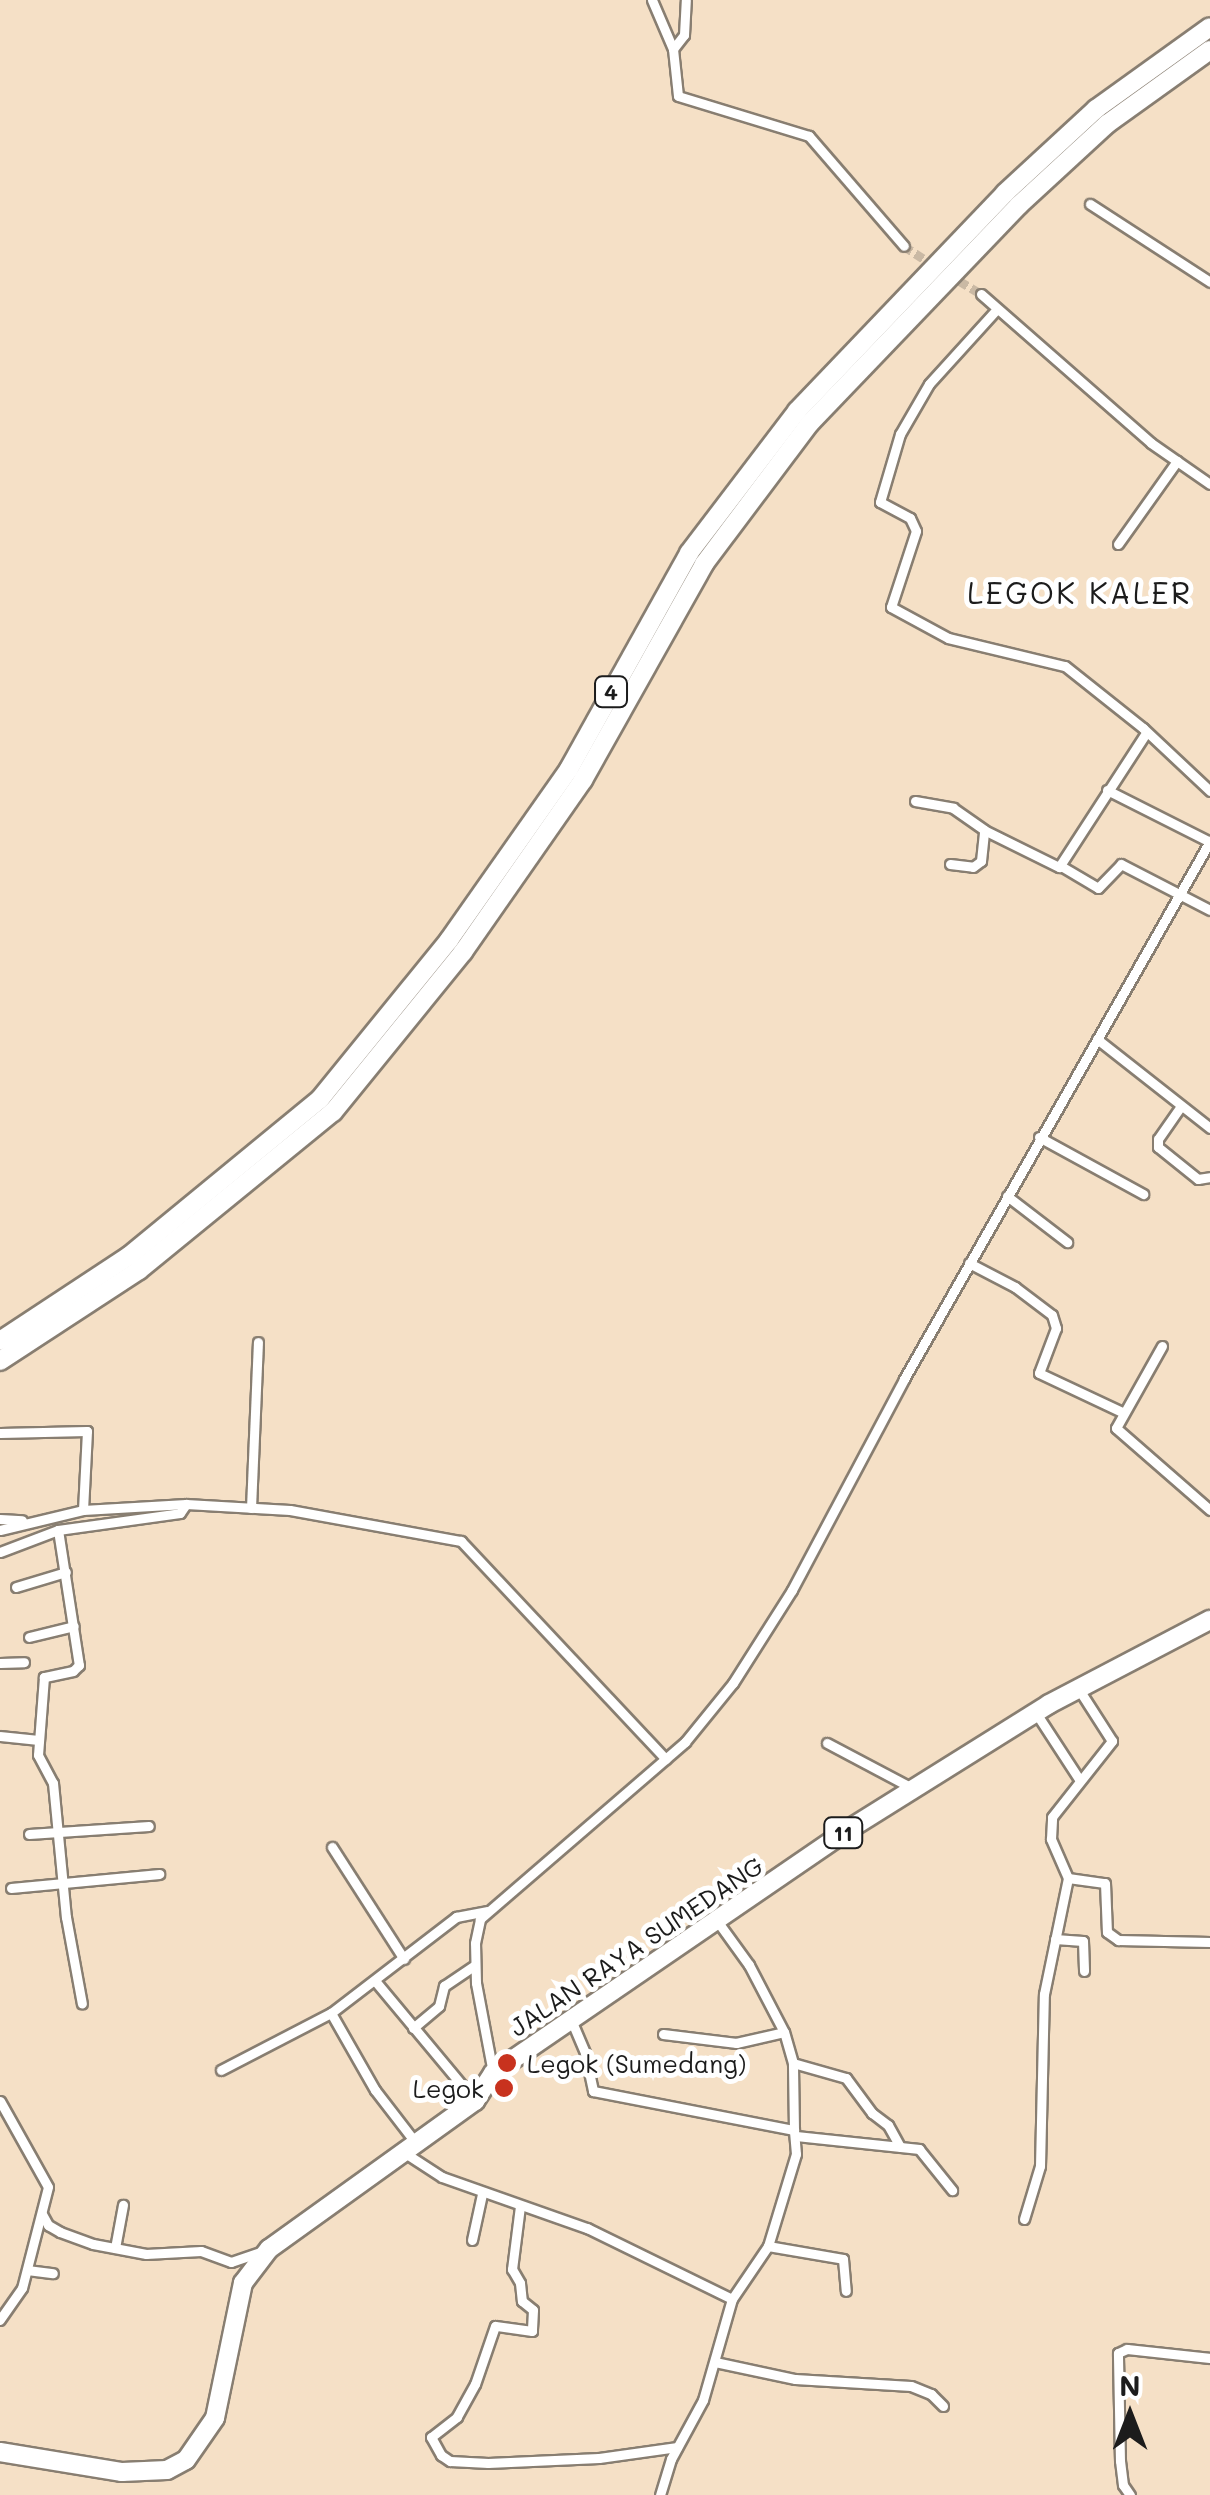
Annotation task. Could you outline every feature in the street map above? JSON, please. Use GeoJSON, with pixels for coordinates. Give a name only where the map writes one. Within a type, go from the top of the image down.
{"type":"FeatureCollection","features":[{"type":"Feature","properties":{"kind":"highway","name":"4"},"geometry":{"type":"LineString","coordinates":[[0,1341],[129,1256],[320,1099],[449,940],[569,768],[688,554],[797,411],[1006,192],[1096,110],[1210,27]]}},
{"type":"Feature","properties":{"kind":"highway","name":"4"},"geometry":{"type":"LineString","coordinates":[[0,1362],[140,1270],[333,1112],[463,952],[583,780],[704,564],[810,423],[1019,205],[1107,124],[1210,50]]}},
{"type":"Feature","properties":{"kind":"highway","name":"JALAN RAYA SUMEDANG"},"geometry":{"type":"LineString","coordinates":[[0,2452],[122,2472],[167,2470],[186,2460],[215,2418],[243,2282],[268,2249],[475,2101],[493,2073],[912,1788],[1078,1688],[1210,1620]]}},
{"type":"Feature","properties":{"kind":"street"},"geometry":{"type":"LineString","coordinates":[[652,0],[673,48],[678,96],[810,136],[904,246]]}},
{"type":"Feature","properties":{"kind":"street"},"geometry":{"type":"LineString","coordinates":[[673,48],[684,35],[686,0]]}},
{"type":"Feature","properties":{"kind":"street"},"geometry":{"type":"LineString","coordinates":[[1090,204],[1210,282]]}},
{"type":"Feature","properties":{"kind":"street"},"geometry":{"type":"LineString","coordinates":[[981,294],[1176,460],[1210,484]]}},
{"type":"Feature","properties":{"kind":"street"},"geometry":{"type":"LineString","coordinates":[[998,309],[929,384],[900,434],[880,502],[910,518],[916,531],[891,607],[948,638],[1065,666],[1210,792]]}},
{"type":"Feature","properties":{"kind":"street"},"geometry":{"type":"LineString","coordinates":[[1118,544],[1176,460]]}},
{"type":"Feature","properties":{"kind":"street"},"geometry":{"type":"LineString","coordinates":[[1061,866],[1146,733]]}},
{"type":"Feature","properties":{"kind":"street"},"geometry":{"type":"LineString","coordinates":[[493,2073],[474,1966],[476,1930],[486,1911],[666,1759],[718,1703],[792,1590],[1039,1137],[1210,842],[1107,790]]}},
{"type":"Feature","properties":{"kind":"street"},"geometry":{"type":"LineString","coordinates":[[915,800],[952,808],[1053,868],[1061,866],[1098,888],[1121,864],[1210,910]]}},
{"type":"Feature","properties":{"kind":"street"},"geometry":{"type":"LineString","coordinates":[[950,864],[974,867],[981,861],[984,830]]}},
{"type":"Feature","properties":{"kind":"street"},"geometry":{"type":"LineString","coordinates":[[1097,1039],[1210,1128]]}},
{"type":"Feature","properties":{"kind":"street"},"geometry":{"type":"LineString","coordinates":[[1181,1106],[1158,1138],[1158,1147],[1198,1179],[1210,1176]]}},
{"type":"Feature","properties":{"kind":"street"},"geometry":{"type":"LineString","coordinates":[[1039,1137],[1143,1194]]}},
{"type":"Feature","properties":{"kind":"street"},"geometry":{"type":"LineString","coordinates":[[1007,1196],[1067,1242]]}},
{"type":"Feature","properties":{"kind":"street"},"geometry":{"type":"LineString","coordinates":[[969,1263],[1015,1287],[1052,1315],[1056,1328],[1038,1373],[1122,1412]]}},
{"type":"Feature","properties":{"kind":"street"},"geometry":{"type":"LineString","coordinates":[[251,1508],[258,1342]]}},
{"type":"Feature","properties":{"kind":"street"},"geometry":{"type":"LineString","coordinates":[[1162,1346],[1116,1422],[1118,1433],[1210,1510]]}},
{"type":"Feature","properties":{"kind":"street"},"geometry":{"type":"LineString","coordinates":[[0,1433],[87,1431],[83,1510]]}},
{"type":"Feature","properties":{"kind":"street"},"geometry":{"type":"LineString","coordinates":[[0,1530],[26,1520],[83,1510],[186,1504],[355,1520],[468,1544],[666,1759]]}},
{"type":"Feature","properties":{"kind":"street"},"geometry":{"type":"LineString","coordinates":[[0,1552],[58,1530],[180,1513],[186,1504]]}},
{"type":"Feature","properties":{"kind":"street"},"geometry":{"type":"LineString","coordinates":[[0,1519],[26,1520]]}},
{"type":"Feature","properties":{"kind":"street"},"geometry":{"type":"LineString","coordinates":[[58,1530],[79,1665],[73,1671],[44,1677],[38,1755],[53,1783],[56,1832],[82,2004]]}},
{"type":"Feature","properties":{"kind":"street"},"geometry":{"type":"LineString","coordinates":[[16,1587],[66,1572]]}},
{"type":"Feature","properties":{"kind":"street"},"geometry":{"type":"LineString","coordinates":[[30,1636],[74,1626]]}},
{"type":"Feature","properties":{"kind":"street"},"geometry":{"type":"LineString","coordinates":[[0,1663],[24,1662]]}},
{"type":"Feature","properties":{"kind":"street"},"geometry":{"type":"LineString","coordinates":[[1024,2219],[1040,2166],[1042,2024],[1068,1878],[1050,1828],[1058,1805],[1112,1742],[1078,1688]]}},
{"type":"Feature","properties":{"kind":"street"},"geometry":{"type":"LineString","coordinates":[[1036,1713],[1079,1779]]}},
{"type":"Feature","properties":{"kind":"street"},"geometry":{"type":"LineString","coordinates":[[0,1736],[39,1740]]}},
{"type":"Feature","properties":{"kind":"street"},"geometry":{"type":"LineString","coordinates":[[828,1743],[912,1788]]}},
{"type":"Feature","properties":{"kind":"street"},"geometry":{"type":"LineString","coordinates":[[29,1834],[149,1826]]}},
{"type":"Feature","properties":{"kind":"street"},"geometry":{"type":"LineString","coordinates":[[332,1847],[404,1959]]}},
{"type":"Feature","properties":{"kind":"street"},"geometry":{"type":"LineString","coordinates":[[11,1888],[159,1874]]}},
{"type":"Feature","properties":{"kind":"street"},"geometry":{"type":"LineString","coordinates":[[1068,1878],[1105,1883],[1107,1932],[1118,1940],[1210,1942]]}},
{"type":"Feature","properties":{"kind":"street"},"geometry":{"type":"LineString","coordinates":[[221,2070],[330,2013],[376,1982],[456,1917],[486,1911]]}},
{"type":"Feature","properties":{"kind":"street"},"geometry":{"type":"LineString","coordinates":[[660,2495],[675,2452],[703,2400],[732,2299],[768,2246],[796,2154],[793,2063],[784,2032],[749,1965],[718,1922]]}},
{"type":"Feature","properties":{"kind":"street"},"geometry":{"type":"LineString","coordinates":[[1055,1939],[1082,1941],[1084,1971]]}},
{"type":"Feature","properties":{"kind":"street"},"geometry":{"type":"LineString","coordinates":[[413,2028],[439,2006],[444,1986],[474,1966]]}},
{"type":"Feature","properties":{"kind":"street"},"geometry":{"type":"LineString","coordinates":[[376,1982],[475,2101]]}},
{"type":"Feature","properties":{"kind":"street"},"geometry":{"type":"LineString","coordinates":[[330,2013],[411,2148],[442,2177],[587,2228],[732,2299]]}},
{"type":"Feature","properties":{"kind":"street"},"geometry":{"type":"LineString","coordinates":[[572,2022],[586,2056],[590,2088],[597,2093],[795,2133],[924,2152],[952,2190]]}},
{"type":"Feature","properties":{"kind":"street"},"geometry":{"type":"LineString","coordinates":[[663,2034],[736,2044],[784,2032]]}},
{"type":"Feature","properties":{"kind":"street"},"geometry":{"type":"LineString","coordinates":[[793,2063],[846,2078],[872,2114],[888,2125],[900,2147]]}},
{"type":"Feature","properties":{"kind":"street"},"geometry":{"type":"LineString","coordinates":[[0,2101],[48,2187],[22,2288],[0,2320]]}},
{"type":"Feature","properties":{"kind":"street"},"geometry":{"type":"LineString","coordinates":[[472,2240],[482,2194]]}},
{"type":"Feature","properties":{"kind":"street"},"geometry":{"type":"LineString","coordinates":[[115,2248],[123,2205]]}},
{"type":"Feature","properties":{"kind":"street"},"geometry":{"type":"LineString","coordinates":[[520,2206],[512,2269],[520,2283],[522,2301],[532,2310],[532,2330],[495,2326],[476,2384],[457,2417],[431,2437],[441,2455],[458,2462],[488,2462],[675,2452]]}},
{"type":"Feature","properties":{"kind":"street"},"geometry":{"type":"LineString","coordinates":[[42,2214],[48,2225],[60,2232],[115,2248],[154,2254],[201,2252],[231,2262],[268,2249]]}},
{"type":"Feature","properties":{"kind":"street"},"geometry":{"type":"LineString","coordinates":[[768,2246],[844,2259],[846,2291]]}},
{"type":"Feature","properties":{"kind":"street"},"geometry":{"type":"LineString","coordinates":[[27,2270],[53,2273]]}},
{"type":"Feature","properties":{"kind":"street"},"geometry":{"type":"LineString","coordinates":[[1130,2495],[1123,2484],[1120,2461],[1118,2353],[1127,2350],[1210,2358]]}},
{"type":"Feature","properties":{"kind":"street"},"geometry":{"type":"LineString","coordinates":[[715,2362],[795,2379],[910,2386],[931,2394],[943,2406]]}},
{"type":"Feature","properties":{"kind":"tunnel"},"geometry":{"type":"LineString","coordinates":[[904,246],[935,266]]}},
{"type":"Feature","properties":{"kind":"tunnel"},"geometry":{"type":"LineString","coordinates":[[948,274],[981,294]]}},
{"type":"Feature","properties":{"kind":"place","name":"Legok (Sumedang)"},"geometry":{"type":"Point","coordinates":[507,2063]}},
{"type":"Feature","properties":{"kind":"place","name":"Legok"},"geometry":{"type":"Point","coordinates":[504,2088]}},
{"type":"Feature","properties":{"kind":"district","name":"LEGOK KALER"},"geometry":{"type":"Point","coordinates":[1080,592]}}]}
